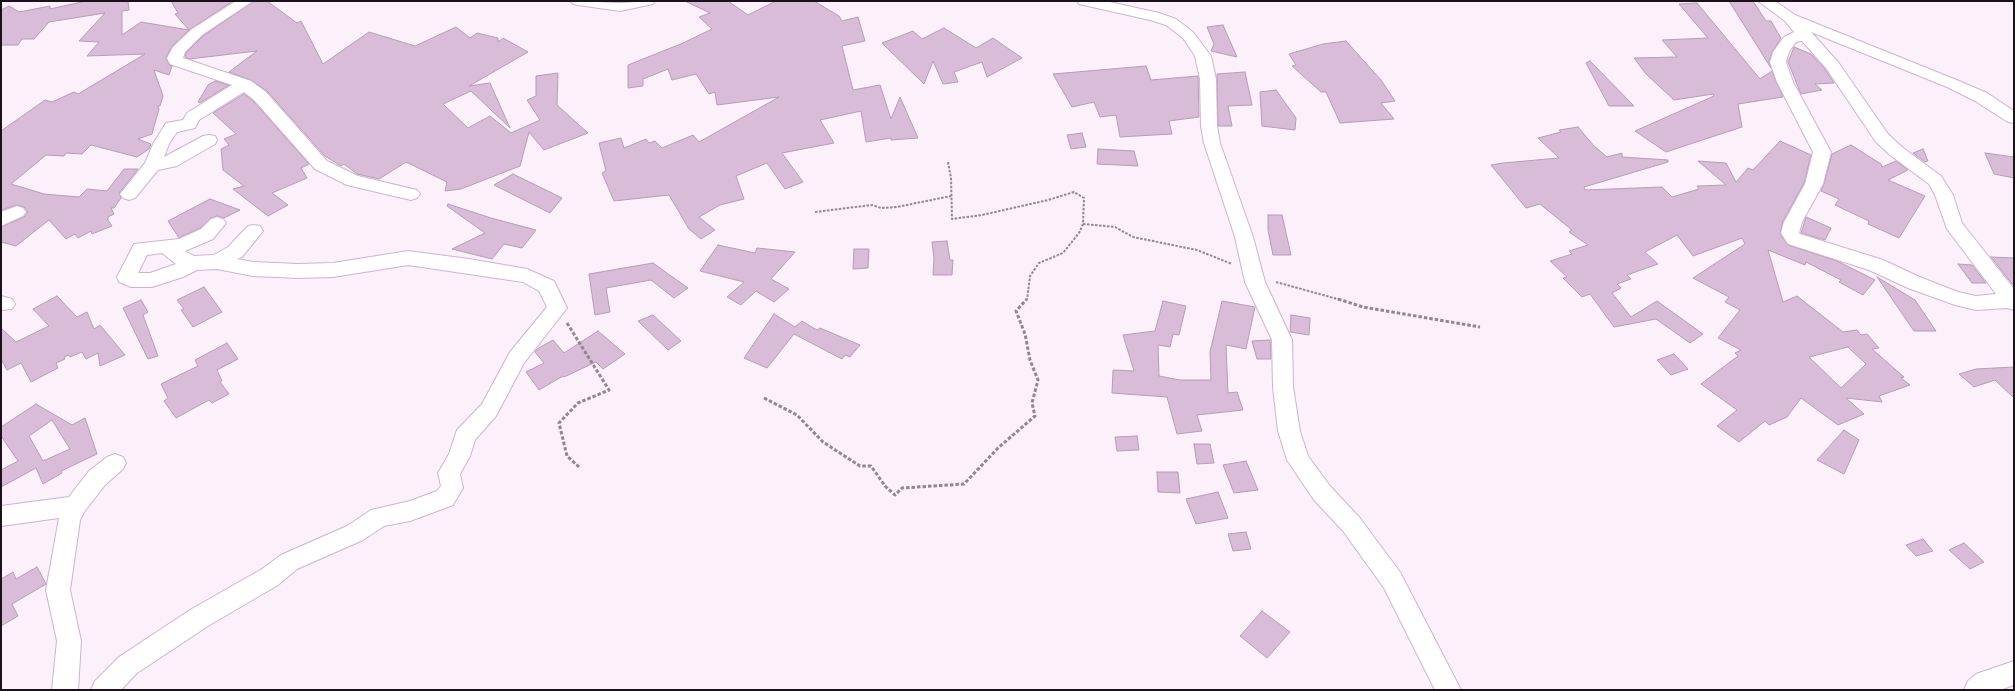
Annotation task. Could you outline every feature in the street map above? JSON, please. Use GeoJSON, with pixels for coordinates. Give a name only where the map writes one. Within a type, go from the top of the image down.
{"type":"FeatureCollection","features":[{"type":"Feature","properties":{"kind":"street"},"geometry":{"type":"LineString","coordinates":[[246,1],[197,32],[180,48],[175,58],[178,62],[198,67],[245,84],[265,102],[322,165],[353,181],[411,194]]}},
{"type":"Feature","properties":{"kind":"street"},"geometry":{"type":"LineString","coordinates":[[578,1],[620,6],[648,1]]}},
{"type":"Feature","properties":{"kind":"street"},"geometry":{"type":"LineString","coordinates":[[1084,1],[1154,16],[1171,22],[1179,27],[1195,43],[1203,56],[1208,79],[1209,126],[1212,142],[1244,237],[1248,260],[1254,272],[1255,282],[1282,340],[1283,387],[1289,431],[1298,460],[1322,493],[1351,524],[1392,580],[1448,690]]}},
{"type":"Feature","properties":{"kind":"street"},"geometry":{"type":"LineString","coordinates":[[1154,16],[1158,1]]}},
{"type":"Feature","properties":{"kind":"street"},"geometry":{"type":"LineString","coordinates":[[1766,1],[1790,18],[1947,81],[1981,97],[2014,118]]}},
{"type":"Feature","properties":{"kind":"street"},"geometry":{"type":"LineString","coordinates":[[1790,18],[1805,36],[1820,50],[1846,84],[1867,118],[1882,138],[1896,151],[1935,180],[1944,195],[1953,225],[2013,301]]}},
{"type":"Feature","properties":{"kind":"street"},"geometry":{"type":"LineString","coordinates":[[1805,36],[1797,36],[1789,40],[1781,52],[1778,62],[1785,82],[1822,152],[1814,184],[1793,222],[1790,233],[1794,239],[1876,265],[1920,285],[1955,298],[1976,303],[2013,301]]}},
{"type":"Feature","properties":{"kind":"street"},"geometry":{"type":"LineString","coordinates":[[129,194],[153,165],[161,144],[172,127],[182,128],[189,124],[194,117],[245,84]]}},
{"type":"Feature","properties":{"kind":"street"},"geometry":{"type":"LineString","coordinates":[[153,165],[172,162],[209,140]]}},
{"type":"Feature","properties":{"kind":"street"},"geometry":{"type":"LineString","coordinates":[[1,220],[17,212]]}},
{"type":"Feature","properties":{"kind":"street"},"geometry":{"type":"LineString","coordinates":[[194,263],[176,272],[167,273],[152,280],[131,280],[126,277],[141,249],[182,245],[207,234],[217,223]]}},
{"type":"Feature","properties":{"kind":"street"},"geometry":{"type":"LineString","coordinates":[[218,262],[235,252],[254,231]]}},
{"type":"Feature","properties":{"kind":"street"},"geometry":{"type":"LineString","coordinates":[[104,690],[128,665],[199,618],[270,577],[289,562],[356,533],[379,517],[410,511],[435,503],[445,498],[452,488],[449,472],[459,456],[465,436],[489,410],[517,358],[557,308],[547,286],[527,276],[469,266],[408,258],[333,270],[298,272],[253,269],[218,262],[194,263],[186,261],[166,247]]}},
{"type":"Feature","properties":{"kind":"street"},"geometry":{"type":"LineString","coordinates":[[65,690],[69,640],[58,590],[69,520],[75,506],[97,478],[115,463]]}},
{"type":"Feature","properties":{"kind":"street"},"geometry":{"type":"LineString","coordinates":[[1,516],[75,506]]}},
{"type":"Feature","properties":{"kind":"street"},"geometry":{"type":"LineString","coordinates":[[1977,690],[1985,682],[2014,672]]}},
{"type":"Feature","properties":{"kind":"path"},"geometry":{"type":"LineString","coordinates":[[764,398],[797,415],[822,442],[860,466],[871,466],[885,486],[895,495],[902,488],[964,484],[998,448],[1035,416],[1032,403],[1038,380],[1030,360],[1025,334],[1016,311],[1026,300],[1030,276],[1039,263],[1064,253],[1083,224],[1084,198],[1074,192],[1048,200],[982,215],[952,219],[951,178],[948,162]]}},
{"type":"Feature","properties":{"kind":"path"},"geometry":{"type":"LineString","coordinates":[[815,212],[872,205],[881,208],[897,207],[923,203],[951,196]]}},
{"type":"Feature","properties":{"kind":"path"},"geometry":{"type":"LineString","coordinates":[[1083,224],[1115,227],[1133,237],[1197,250],[1254,272],[1270,280],[1325,294],[1363,307],[1480,327]]}},
{"type":"Feature","properties":{"kind":"path"},"geometry":{"type":"LineString","coordinates":[[557,308],[609,390],[578,403],[559,423],[567,456],[579,467]]}},
{"type":"Feature","properties":{"kind":"building"},"geometry":{"type":"Polygon","coordinates":[[[86,1],[128,1],[129,10],[122,11],[122,35],[141,22],[189,30],[172,46],[166,57],[169,65],[172,66],[169,75],[154,70],[163,96],[160,106],[158,106],[159,109],[152,134],[138,139],[151,144],[149,149],[137,157],[91,145],[82,154],[66,153],[64,156],[46,155],[11,184],[44,194],[79,197],[87,189],[107,191],[124,169],[138,169],[119,193],[121,198],[114,208],[111,208],[114,214],[108,217],[108,220],[112,226],[92,234],[91,231],[78,238],[75,234],[66,239],[49,220],[16,246],[1,242],[1,227],[24,217],[28,212],[24,207],[17,205],[1,210],[1,131],[45,100],[52,102],[74,92],[78,94],[145,54],[87,56],[99,42],[79,41],[105,13],[49,22],[34,39],[22,39],[18,45],[1,45],[1,10],[9,6],[19,12],[50,6],[50,9],[86,1]]]}},
{"type":"Feature","properties":{"kind":"building"},"geometry":{"type":"Polygon","coordinates":[[[171,1],[233,1],[189,30],[175,14],[178,13],[171,1]]]}},
{"type":"Feature","properties":{"kind":"building"},"geometry":{"type":"Polygon","coordinates":[[[254,1],[267,1],[297,23],[301,21],[323,64],[369,32],[415,46],[456,27],[470,38],[477,33],[498,38],[498,42],[503,38],[528,52],[469,86],[490,83],[510,128],[471,91],[443,104],[468,128],[490,116],[511,133],[540,120],[527,100],[536,96],[536,76],[558,73],[557,105],[588,133],[544,150],[529,132],[520,166],[461,189],[445,191],[447,182],[406,162],[379,179],[357,174],[344,164],[341,166],[325,156],[267,91],[251,80],[229,72],[257,51],[189,59],[185,57],[186,53],[203,36],[254,1]]]}},
{"type":"Feature","properties":{"kind":"building"},"geometry":{"type":"Polygon","coordinates":[[[685,1],[728,1],[748,15],[776,1],[814,1],[839,16],[842,21],[858,17],[865,41],[842,46],[853,90],[880,85],[891,119],[900,97],[918,138],[891,140],[891,138],[866,142],[861,111],[820,120],[834,143],[782,153],[803,182],[785,189],[767,163],[736,176],[744,199],[720,205],[699,217],[715,230],[701,239],[689,229],[669,195],[614,201],[602,173],[606,171],[599,143],[621,138],[624,148],[646,139],[649,143],[655,141],[662,148],[693,135],[699,142],[779,97],[717,105],[715,92],[709,94],[696,74],[672,80],[668,69],[643,79],[643,86],[628,88],[628,65],[683,43],[712,29],[699,17],[710,13],[685,1]]]}},
{"type":"Feature","properties":{"kind":"building"},"geometry":{"type":"Polygon","coordinates":[[[1729,1],[1753,1],[1766,21],[1771,21],[1781,38],[1772,52],[1769,62],[1771,68],[1729,1]]]}},
{"type":"Feature","properties":{"kind":"building"},"geometry":{"type":"Polygon","coordinates":[[[1697,3],[1760,79],[1772,71],[1783,97],[1738,104],[1742,127],[1666,152],[1635,131],[1714,96],[1713,94],[1674,100],[1646,74],[1634,58],[1677,57],[1662,40],[1708,38],[1679,4],[1697,3]]]}},
{"type":"Feature","properties":{"kind":"building"},"geometry":{"type":"Polygon","coordinates":[[[1223,25],[1237,57],[1211,51],[1214,44],[1207,27],[1223,25]]]}},
{"type":"Feature","properties":{"kind":"building"},"geometry":{"type":"Polygon","coordinates":[[[944,28],[976,48],[993,38],[1022,58],[987,77],[982,62],[954,72],[958,82],[943,84],[933,61],[924,84],[882,43],[913,31],[922,39],[944,28]]]}},
{"type":"Feature","properties":{"kind":"building"},"geometry":{"type":"Polygon","coordinates":[[[1346,41],[1381,80],[1395,101],[1381,103],[1394,119],[1340,123],[1326,92],[1321,92],[1292,66],[1296,65],[1289,54],[1323,44],[1346,41]]]}},
{"type":"Feature","properties":{"kind":"building"},"geometry":{"type":"Polygon","coordinates":[[[1794,47],[1811,54],[1825,69],[1834,83],[1815,84],[1822,90],[1801,94],[1788,62],[1794,47]]]}},
{"type":"Feature","properties":{"kind":"building"},"geometry":{"type":"Polygon","coordinates":[[[1590,61],[1634,106],[1609,106],[1586,63],[1590,61]]]}},
{"type":"Feature","properties":{"kind":"building"},"geometry":{"type":"Polygon","coordinates":[[[1146,66],[1151,80],[1198,76],[1199,117],[1169,121],[1172,134],[1120,137],[1116,115],[1100,117],[1094,102],[1072,107],[1053,74],[1146,66]]]}},
{"type":"Feature","properties":{"kind":"building"},"geometry":{"type":"Polygon","coordinates":[[[1245,72],[1252,105],[1228,106],[1232,126],[1218,126],[1217,74],[1245,72]]]}},
{"type":"Feature","properties":{"kind":"building"},"geometry":{"type":"Polygon","coordinates":[[[215,81],[229,85],[200,103],[198,102],[208,85],[215,81]]]}},
{"type":"Feature","properties":{"kind":"building"},"geometry":{"type":"Polygon","coordinates":[[[1276,90],[1296,118],[1295,130],[1262,126],[1260,92],[1276,90]]]}},
{"type":"Feature","properties":{"kind":"building"},"geometry":{"type":"Polygon","coordinates":[[[244,94],[253,101],[309,164],[301,168],[307,178],[272,193],[288,205],[268,216],[233,189],[244,186],[223,170],[221,149],[229,145],[224,139],[236,134],[213,113],[244,94]]]}},
{"type":"Feature","properties":{"kind":"building"},"geometry":{"type":"Polygon","coordinates":[[[1578,127],[1594,146],[1607,157],[1622,153],[1622,157],[1668,160],[1668,162],[1584,187],[1585,190],[1662,187],[1672,197],[1699,189],[1697,186],[1726,185],[1698,161],[1726,163],[1736,182],[1748,168],[1753,170],[1780,141],[1811,155],[1804,183],[1783,221],[1780,234],[1788,245],[1837,261],[1875,280],[1863,295],[1839,282],[1841,280],[1806,262],[1805,265],[1768,250],[1783,302],[1797,296],[1843,332],[1857,330],[1861,335],[1867,334],[1879,348],[1872,349],[1904,377],[1901,378],[1910,385],[1879,396],[1882,402],[1846,398],[1864,414],[1838,425],[1801,398],[1787,417],[1769,425],[1765,421],[1739,442],[1717,426],[1737,410],[1701,384],[1738,356],[1735,353],[1741,350],[1718,338],[1740,310],[1725,302],[1729,297],[1693,278],[1745,244],[1742,238],[1693,256],[1677,235],[1645,252],[1658,264],[1627,275],[1631,279],[1617,284],[1621,288],[1612,293],[1631,317],[1657,301],[1703,334],[1690,343],[1656,319],[1614,327],[1590,294],[1582,297],[1563,278],[1567,277],[1550,261],[1572,254],[1569,251],[1588,245],[1569,232],[1572,230],[1540,204],[1526,208],[1491,165],[1559,158],[1538,138],[1561,132],[1559,130],[1578,127]],[[1848,347],[1809,357],[1841,388],[1866,364],[1848,347]]]}},
{"type":"Feature","properties":{"kind":"building"},"geometry":{"type":"Polygon","coordinates":[[[1082,133],[1086,147],[1071,149],[1067,135],[1082,133]]]}},
{"type":"Feature","properties":{"kind":"building"},"geometry":{"type":"Polygon","coordinates":[[[1851,145],[1881,164],[1882,167],[1896,161],[1908,170],[1888,180],[1925,196],[1899,238],[1868,224],[1869,221],[1835,205],[1839,199],[1821,191],[1832,154],[1851,145]]]}},
{"type":"Feature","properties":{"kind":"building"},"geometry":{"type":"Polygon","coordinates":[[[1098,149],[1134,151],[1138,166],[1097,164],[1098,149]]]}},
{"type":"Feature","properties":{"kind":"building"},"geometry":{"type":"Polygon","coordinates":[[[1923,149],[1928,161],[1925,162],[1913,153],[1923,149]]]}},
{"type":"Feature","properties":{"kind":"building"},"geometry":{"type":"Polygon","coordinates":[[[1985,153],[2014,157],[2014,178],[1994,174],[1985,153]]]}},
{"type":"Feature","properties":{"kind":"building"},"geometry":{"type":"Polygon","coordinates":[[[513,174],[562,198],[550,213],[494,185],[513,174]]]}},
{"type":"Feature","properties":{"kind":"building"},"geometry":{"type":"Polygon","coordinates":[[[210,199],[240,210],[224,218],[217,216],[211,218],[200,228],[179,238],[168,221],[210,199]]]}},
{"type":"Feature","properties":{"kind":"building"},"geometry":{"type":"Polygon","coordinates":[[[448,204],[491,218],[536,230],[522,248],[504,244],[492,259],[452,249],[485,233],[447,206],[448,204]]]}},
{"type":"Feature","properties":{"kind":"building"},"geometry":{"type":"Polygon","coordinates":[[[1268,215],[1282,215],[1291,255],[1273,255],[1268,230],[1268,215]]]}},
{"type":"Feature","properties":{"kind":"building"},"geometry":{"type":"Polygon","coordinates":[[[1806,217],[1831,228],[1825,240],[1801,233],[1806,217]]]}},
{"type":"Feature","properties":{"kind":"building"},"geometry":{"type":"Polygon","coordinates":[[[947,241],[950,260],[953,260],[952,275],[933,275],[934,258],[932,242],[947,241]]]}},
{"type":"Feature","properties":{"kind":"building"},"geometry":{"type":"Polygon","coordinates":[[[718,245],[755,253],[757,248],[795,252],[771,279],[789,289],[774,302],[756,291],[741,305],[727,297],[744,282],[700,271],[718,245]]]}},
{"type":"Feature","properties":{"kind":"building"},"geometry":{"type":"Polygon","coordinates":[[[854,249],[869,249],[868,268],[853,269],[854,249]]]}},
{"type":"Feature","properties":{"kind":"building"},"geometry":{"type":"Polygon","coordinates":[[[1991,257],[2014,258],[2014,284],[2012,284],[1991,257]]]}},
{"type":"Feature","properties":{"kind":"building"},"geometry":{"type":"Polygon","coordinates":[[[653,263],[688,288],[674,298],[651,280],[606,288],[610,312],[595,315],[589,274],[653,263]]]}},
{"type":"Feature","properties":{"kind":"building"},"geometry":{"type":"Polygon","coordinates":[[[1958,264],[1972,265],[1986,283],[1972,283],[1958,264]]]}},
{"type":"Feature","properties":{"kind":"building"},"geometry":{"type":"Polygon","coordinates":[[[1877,277],[1915,300],[1936,331],[1914,331],[1877,277]]]}},
{"type":"Feature","properties":{"kind":"building"},"geometry":{"type":"Polygon","coordinates":[[[204,287],[222,312],[193,327],[181,310],[184,309],[177,300],[204,287]]]}},
{"type":"Feature","properties":{"kind":"building"},"geometry":{"type":"Polygon","coordinates":[[[57,296],[77,317],[87,312],[94,329],[100,325],[125,355],[100,366],[98,353],[86,359],[82,352],[70,357],[69,355],[64,357],[65,359],[56,363],[58,368],[31,382],[21,363],[7,370],[1,359],[1,328],[16,342],[49,326],[33,309],[57,296]]]}},
{"type":"Feature","properties":{"kind":"building"},"geometry":{"type":"Polygon","coordinates":[[[141,300],[148,312],[143,315],[158,356],[148,359],[123,308],[141,300]]]}},
{"type":"Feature","properties":{"kind":"building"},"geometry":{"type":"Polygon","coordinates":[[[1163,301],[1186,306],[1179,335],[1173,334],[1170,347],[1158,345],[1159,376],[1180,380],[1211,380],[1210,352],[1222,301],[1255,307],[1246,349],[1226,345],[1228,393],[1237,392],[1243,410],[1197,415],[1202,431],[1177,434],[1167,397],[1112,393],[1113,370],[1134,371],[1123,335],[1155,331],[1163,301]]]}},
{"type":"Feature","properties":{"kind":"building"},"geometry":{"type":"Polygon","coordinates":[[[774,314],[795,327],[802,321],[817,330],[820,328],[860,345],[850,357],[845,355],[842,359],[794,334],[767,368],[744,358],[774,314]]]}},
{"type":"Feature","properties":{"kind":"building"},"geometry":{"type":"Polygon","coordinates":[[[653,315],[681,341],[668,350],[638,321],[653,315]]]}},
{"type":"Feature","properties":{"kind":"building"},"geometry":{"type":"Polygon","coordinates":[[[1291,315],[1310,318],[1309,335],[1290,332],[1291,315]]]}},
{"type":"Feature","properties":{"kind":"building"},"geometry":{"type":"Polygon","coordinates":[[[598,331],[625,354],[603,369],[596,362],[564,377],[563,376],[539,390],[526,372],[544,363],[535,352],[537,349],[553,340],[564,353],[598,331]]]}},
{"type":"Feature","properties":{"kind":"building"},"geometry":{"type":"Polygon","coordinates":[[[1270,340],[1271,359],[1257,359],[1252,341],[1270,340]]]}},
{"type":"Feature","properties":{"kind":"building"},"geometry":{"type":"Polygon","coordinates":[[[227,343],[238,359],[217,370],[222,381],[220,382],[229,394],[212,403],[209,400],[176,418],[164,401],[168,398],[161,384],[198,366],[195,360],[227,343]]]}},
{"type":"Feature","properties":{"kind":"building"},"geometry":{"type":"Polygon","coordinates":[[[1674,354],[1688,369],[1671,375],[1657,360],[1674,354]]]}},
{"type":"Feature","properties":{"kind":"building"},"geometry":{"type":"Polygon","coordinates":[[[2014,367],[2014,398],[1995,380],[1974,387],[1959,374],[1976,369],[2014,367]]]}},
{"type":"Feature","properties":{"kind":"building"},"geometry":{"type":"Polygon","coordinates":[[[36,404],[72,425],[85,418],[97,454],[61,471],[62,473],[43,484],[36,468],[1,487],[1,470],[18,461],[1,436],[1,427],[36,404]],[[52,420],[29,436],[43,461],[70,449],[52,420]]]}},
{"type":"Feature","properties":{"kind":"building"},"geometry":{"type":"Polygon","coordinates":[[[1844,430],[1859,440],[1844,474],[1817,460],[1844,430]]]}},
{"type":"Feature","properties":{"kind":"building"},"geometry":{"type":"Polygon","coordinates":[[[1137,436],[1139,450],[1117,451],[1115,437],[1137,436]]]}},
{"type":"Feature","properties":{"kind":"building"},"geometry":{"type":"Polygon","coordinates":[[[1194,444],[1210,444],[1214,463],[1197,464],[1194,444]]]}},
{"type":"Feature","properties":{"kind":"building"},"geometry":{"type":"Polygon","coordinates":[[[1246,461],[1258,490],[1234,493],[1223,465],[1246,461]]]}},
{"type":"Feature","properties":{"kind":"building"},"geometry":{"type":"Polygon","coordinates":[[[1157,472],[1178,472],[1180,493],[1158,492],[1157,472]]]}},
{"type":"Feature","properties":{"kind":"building"},"geometry":{"type":"Polygon","coordinates":[[[1218,492],[1228,518],[1196,524],[1186,499],[1218,492]]]}},
{"type":"Feature","properties":{"kind":"building"},"geometry":{"type":"Polygon","coordinates":[[[1246,532],[1251,549],[1233,551],[1228,534],[1246,532]]]}},
{"type":"Feature","properties":{"kind":"building"},"geometry":{"type":"Polygon","coordinates":[[[1923,539],[1933,551],[1916,556],[1906,545],[1923,539]]]}},
{"type":"Feature","properties":{"kind":"building"},"geometry":{"type":"Polygon","coordinates":[[[1964,543],[1984,562],[1970,569],[1949,550],[1964,543]]]}},
{"type":"Feature","properties":{"kind":"building"},"geometry":{"type":"Polygon","coordinates":[[[37,567],[46,584],[12,604],[18,616],[1,626],[1,579],[13,572],[16,579],[37,567]]]}},
{"type":"Feature","properties":{"kind":"building"},"geometry":{"type":"Polygon","coordinates":[[[1262,611],[1290,632],[1267,658],[1240,636],[1262,611]]]}}]}
